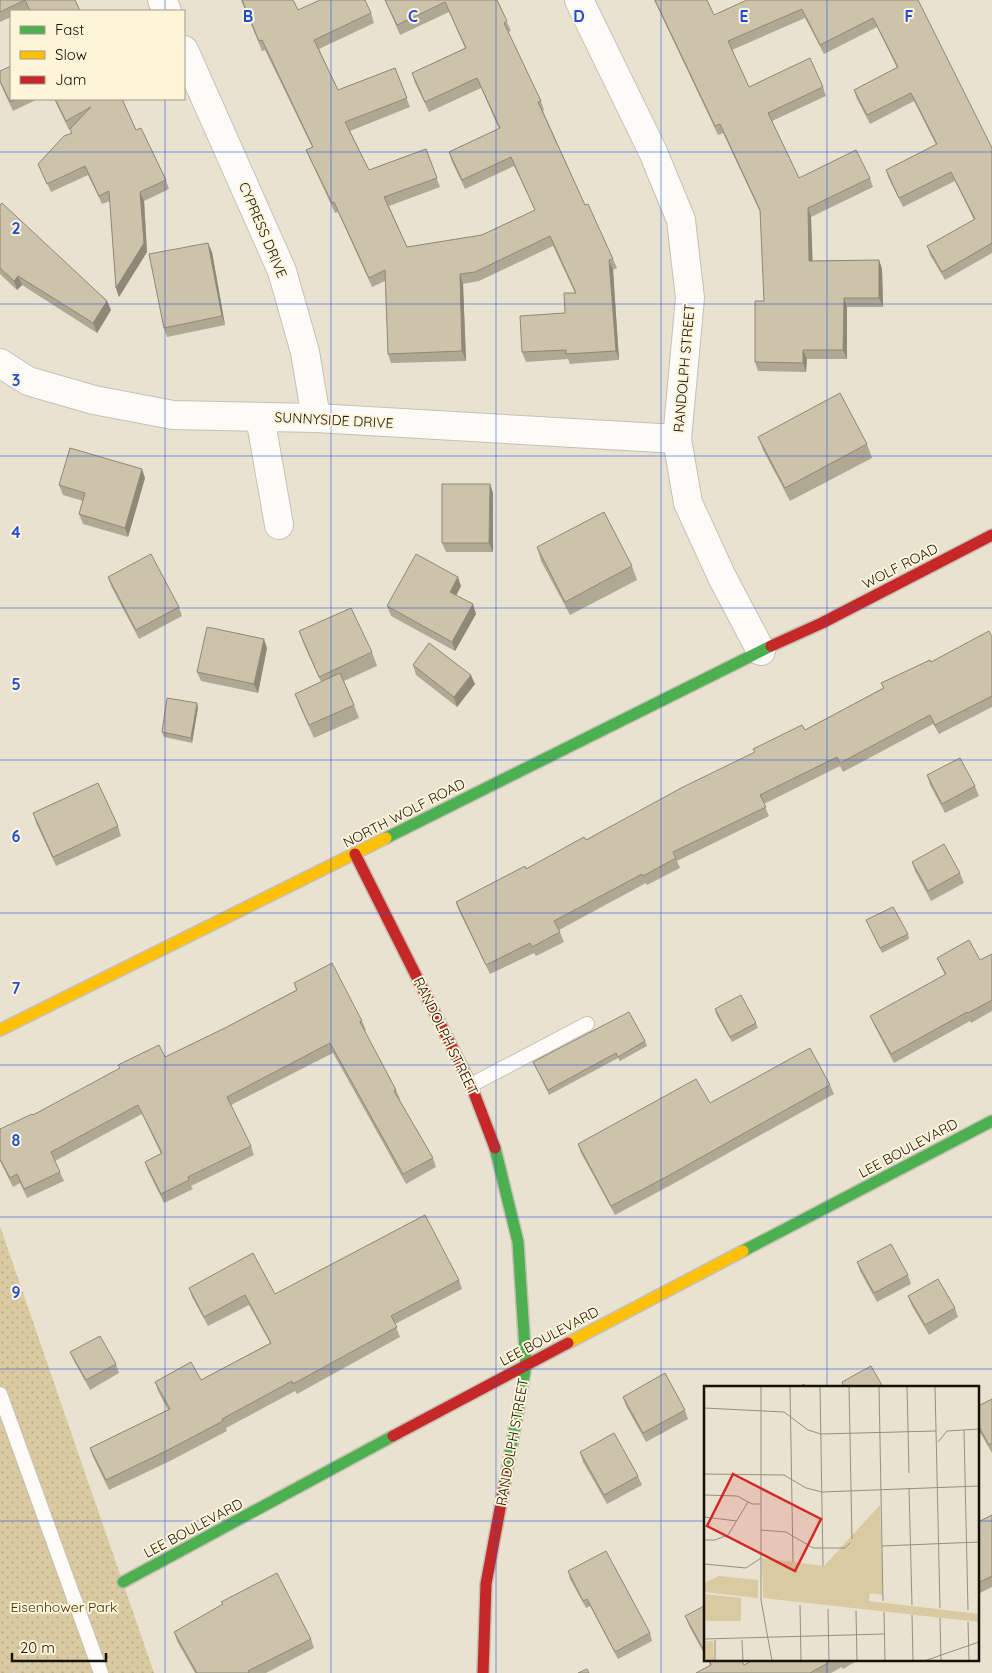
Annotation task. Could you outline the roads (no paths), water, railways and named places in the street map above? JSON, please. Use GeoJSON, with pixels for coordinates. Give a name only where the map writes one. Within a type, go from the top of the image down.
{"type":"FeatureCollection","features":[{"type":"Feature","properties":{"kind":"street","name":"RANDOLPH STREET"},"geometry":{"type":"LineString","coordinates":[[579,0],[653,152],[681,220],[690,298],[677,439],[688,503],[722,577],[761,651]]}},
{"type":"Feature","properties":{"kind":"street","name":"CYPRESS DRIVE"},"geometry":{"type":"LineString","coordinates":[[185,52],[282,270],[305,352],[316,418]]}},
{"type":"Feature","properties":{"kind":"street","name":"SUNNYSIDE DRIVE"},"geometry":{"type":"LineString","coordinates":[[0,363],[28,380],[94,400],[173,415],[316,418],[677,439]]}},
{"type":"Feature","properties":{"kind":"street"},"geometry":{"type":"LineString","coordinates":[[260,417],[279,525]]}},
{"type":"Feature","properties":{"kind":"street","name":"WOLF ROAD"},"geometry":{"type":"LineString","coordinates":[[822,623],[992,535]]}},
{"type":"Feature","properties":{"kind":"street","name":"NORTH WOLF ROAD"},"geometry":{"type":"LineString","coordinates":[[0,1030],[761,651],[822,623]]}},
{"type":"Feature","properties":{"kind":"street","name":"RANDOLPH STREET"},"geometry":{"type":"LineString","coordinates":[[355,854],[471,1085],[497,1154],[518,1242],[526,1365],[486,1584],[483,1673]]}},
{"type":"Feature","properties":{"kind":"street","name":"LEE BOULEVARD"},"geometry":{"type":"LineString","coordinates":[[123,1582],[526,1365],[992,1121]]}},
{"type":"Feature","properties":{"kind":"lane"},"geometry":{"type":"LineString","coordinates":[[471,1085],[586,1024]]}},
{"type":"Feature","properties":{"kind":"lane"},"geometry":{"type":"LineString","coordinates":[[0,1394],[101,1673]]}},
{"type":"Feature","properties":{"kind":"park label","name":"Eisenhower Park"},"geometry":{"type":"Point","coordinates":[64,1607]}}]}
